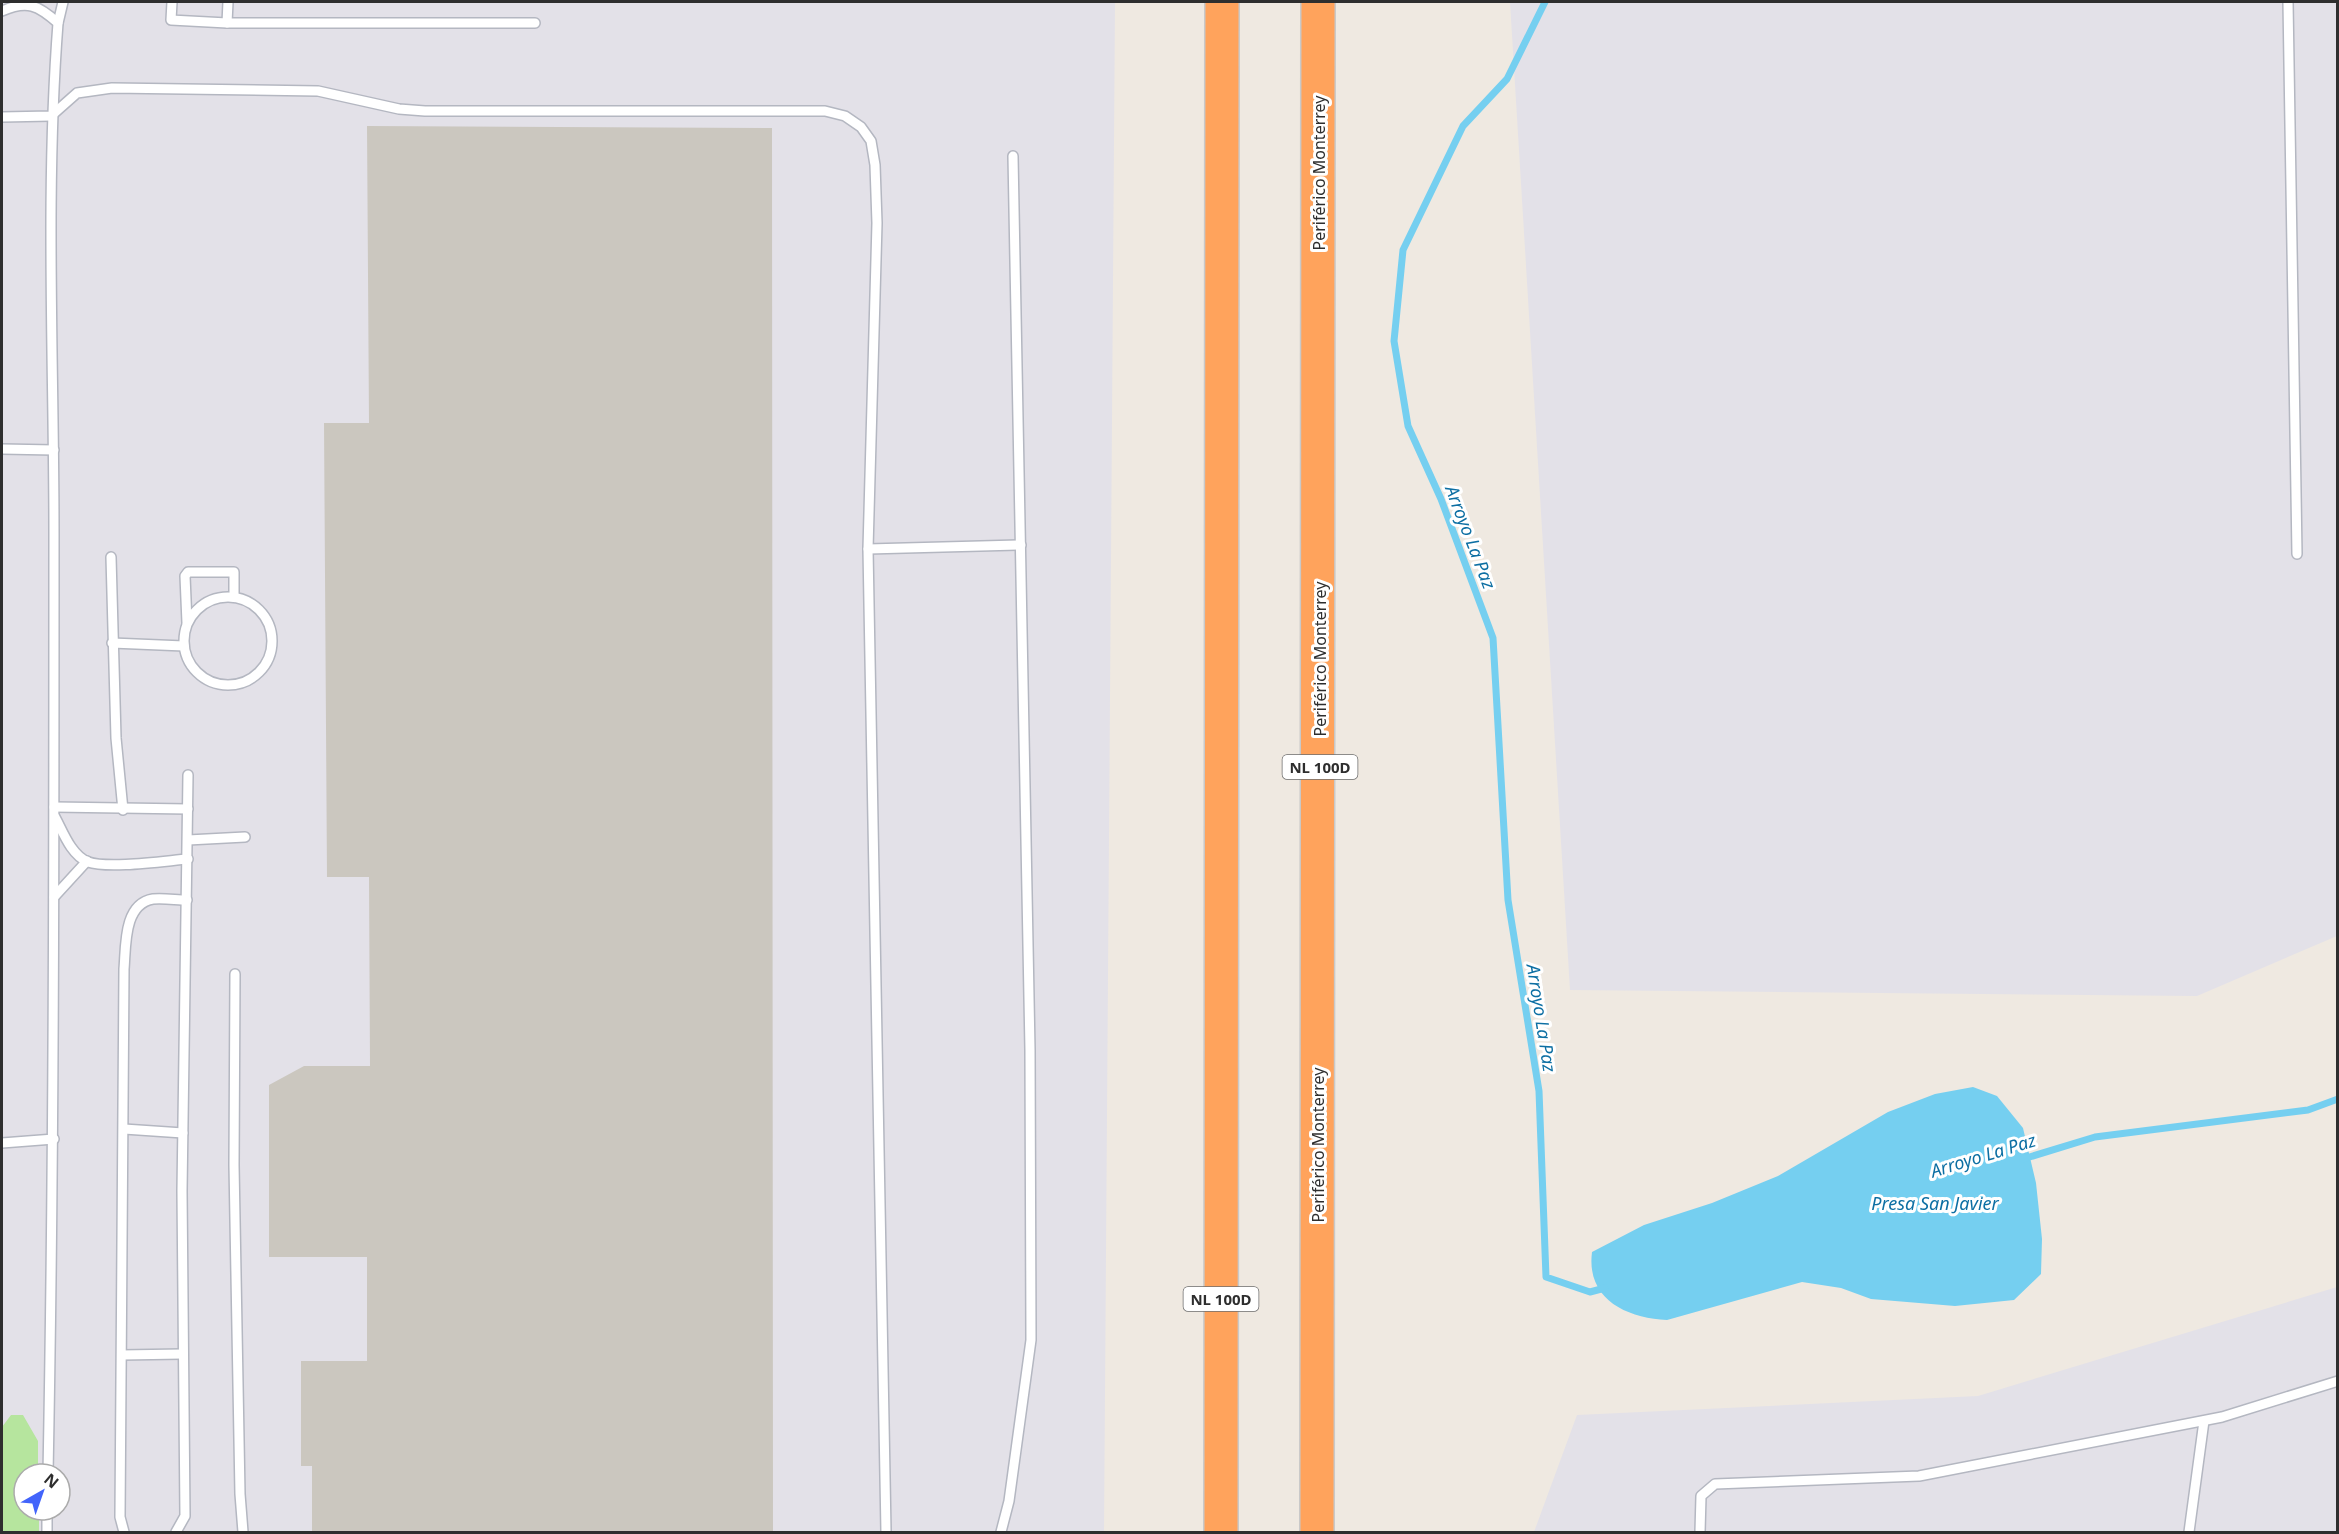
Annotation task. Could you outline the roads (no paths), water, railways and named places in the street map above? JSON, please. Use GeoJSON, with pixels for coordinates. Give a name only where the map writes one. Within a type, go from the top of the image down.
{"type":"FeatureCollection","features":[{"type":"Feature","properties":{"kind":"highway","name":"NL 100D"},"geometry":{"type":"LineString","coordinates":[[1221,1533],[1222,2]]}},
{"type":"Feature","properties":{"kind":"highway","name":"Periférico Monterrey"},"geometry":{"type":"LineString","coordinates":[[1317,1533],[1318,2]]}},
{"type":"Feature","properties":{"kind":"lane"},"geometry":{"type":"LineString","coordinates":[[48,1462],[54,1139],[54,450],[51,116],[58,23],[63,2]]}},
{"type":"Feature","properties":{"kind":"lane"},"geometry":{"type":"LineString","coordinates":[[172,2],[171,20],[227,23],[535,23]]}},
{"type":"Feature","properties":{"kind":"lane"},"geometry":{"type":"LineString","coordinates":[[227,23],[228,2]]}},
{"type":"Feature","properties":{"kind":"lane"},"geometry":{"type":"LineString","coordinates":[[2288,2],[2297,554]]}},
{"type":"Feature","properties":{"kind":"lane"},"geometry":{"type":"LineString","coordinates":[[2,11],[16,3],[40,7],[58,23]]}},
{"type":"Feature","properties":{"kind":"lane"},"geometry":{"type":"LineString","coordinates":[[2,117],[51,116],[77,93],[112,88],[318,91],[399,109],[425,111],[825,111],[845,116],[861,127],[871,141],[875,165],[877,223],[868,549],[886,1533]]}},
{"type":"Feature","properties":{"kind":"lane"},"geometry":{"type":"LineString","coordinates":[[1000,1533],[1009,1501],[1031,1340],[1030,1050],[1013,156]]}},
{"type":"Feature","properties":{"kind":"lane"},"geometry":{"type":"LineString","coordinates":[[2,449],[54,450]]}},
{"type":"Feature","properties":{"kind":"lane"},"geometry":{"type":"LineString","coordinates":[[868,549],[1021,545]]}},
{"type":"Feature","properties":{"kind":"lane"},"geometry":{"type":"LineString","coordinates":[[111,557],[116,738],[123,810]]}},
{"type":"Feature","properties":{"kind":"lane"},"geometry":{"type":"LineString","coordinates":[[187,623],[202,604],[213,599],[234,597],[254,605],[262,613],[272,634],[269,657],[256,675],[236,685],[212,682],[193,668],[184,646],[187,623],[185,576],[188,572],[234,572],[234,597]]}},
{"type":"Feature","properties":{"kind":"lane"},"geometry":{"type":"LineString","coordinates":[[112,644],[184,646]]}},
{"type":"Feature","properties":{"kind":"lane"},"geometry":{"type":"LineString","coordinates":[[176,1533],[185,1516],[182,1354],[188,775]]}},
{"type":"Feature","properties":{"kind":"lane"},"geometry":{"type":"LineString","coordinates":[[54,811],[188,809]]}},
{"type":"Feature","properties":{"kind":"lane"},"geometry":{"type":"LineString","coordinates":[[54,811],[66,840],[87,861],[110,864],[188,860]]}},
{"type":"Feature","properties":{"kind":"lane"},"geometry":{"type":"LineString","coordinates":[[188,840],[245,837]]}},
{"type":"Feature","properties":{"kind":"lane"},"geometry":{"type":"LineString","coordinates":[[54,897],[87,861]]}},
{"type":"Feature","properties":{"kind":"lane"},"geometry":{"type":"LineString","coordinates":[[124,1533],[120,1517],[124,969],[127,928],[133,914],[141,904],[152,899],[187,900]]}},
{"type":"Feature","properties":{"kind":"lane"},"geometry":{"type":"LineString","coordinates":[[235,974],[234,1165],[243,1533]]}},
{"type":"Feature","properties":{"kind":"lane"},"geometry":{"type":"LineString","coordinates":[[124,1129],[183,1133]]}},
{"type":"Feature","properties":{"kind":"lane"},"geometry":{"type":"LineString","coordinates":[[2,1143],[54,1139]]}},
{"type":"Feature","properties":{"kind":"lane"},"geometry":{"type":"LineString","coordinates":[[122,1355],[182,1354]]}},
{"type":"Feature","properties":{"kind":"lane"},"geometry":{"type":"LineString","coordinates":[[1700,1533],[1701,1496],[1715,1484],[1919,1476],[2204,1421],[2337,1381]]}},
{"type":"Feature","properties":{"kind":"lane"},"geometry":{"type":"LineString","coordinates":[[2189,1533],[2204,1421]]}},
{"type":"Feature","properties":{"kind":"lane"},"geometry":{"type":"LineString","coordinates":[[1216,1533],[1221,1499]]}},
{"type":"Feature","properties":{"kind":"water","name":"Presa San Javier"},"geometry":{"type":"Polygon","coordinates":[[[1973,1087],[1997,1096],[2023,1128],[2036,1183],[2042,1239],[2041,1274],[2014,1300],[1955,1306],[1871,1299],[1841,1288],[1802,1282],[1667,1320],[1637,1315],[1624,1310],[1602,1294],[1595,1282],[1592,1252],[1644,1225],[1712,1203],[1778,1176],[1888,1112],[1935,1094],[1973,1087]]]}},
{"type":"Feature","properties":{"kind":"waterway","name":"Arroyo La Paz"},"geometry":{"type":"LineString","coordinates":[[1545,2],[1507,79],[1463,126],[1403,250],[1394,341],[1408,426],[1441,499],[1493,638],[1508,900],[1539,1091],[1546,1277],[1590,1292],[1605,1288]]}},
{"type":"Feature","properties":{"kind":"waterway","name":"Arroyo La Paz"},"geometry":{"type":"LineString","coordinates":[[2023,1159],[2095,1137],[2308,1110],[2338,1099]]}}]}
